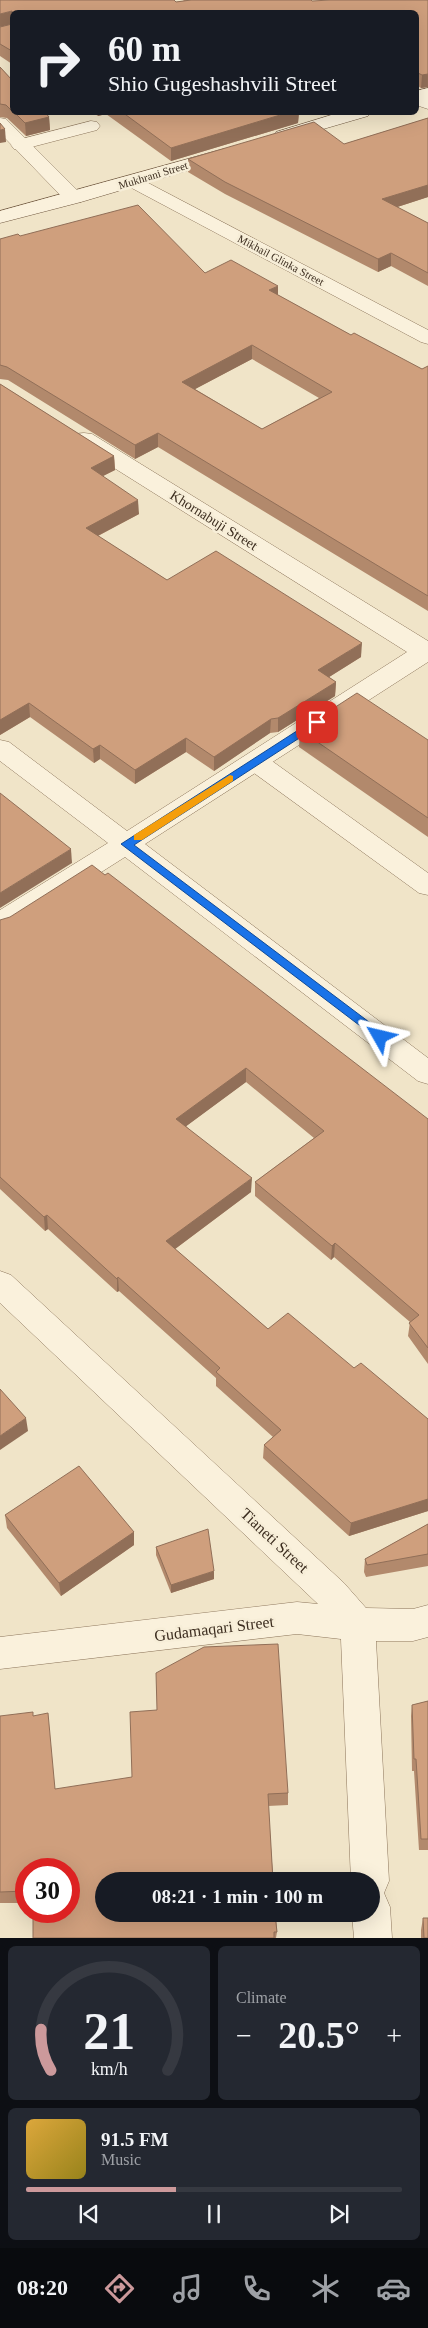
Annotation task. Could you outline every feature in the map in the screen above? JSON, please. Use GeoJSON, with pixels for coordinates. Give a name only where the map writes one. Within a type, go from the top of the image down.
{"type":"FeatureCollection","features":[{"type":"Feature","properties":{"kind":"street"},"geometry":{"type":"LineString","coordinates":[[267,141],[352,115]]}},
{"type":"Feature","properties":{"kind":"street"},"geometry":{"type":"LineString","coordinates":[[0,123],[74,198]]}},
{"type":"Feature","properties":{"kind":"street"},"geometry":{"type":"LineString","coordinates":[[20,145],[91,126]]}},
{"type":"Feature","properties":{"kind":"street","name":"Mukhrani Street"},"geometry":{"type":"LineString","coordinates":[[0,218],[238,150]]}},
{"type":"Feature","properties":{"kind":"street","name":"Mikhail Glinka Street"},"geometry":{"type":"LineString","coordinates":[[133,181],[428,338]]}},
{"type":"Feature","properties":{"kind":"street","name":"Khornabuji Street"},"geometry":{"type":"LineString","coordinates":[[70,430],[427,651]]}},
{"type":"Feature","properties":{"kind":"street"},"geometry":{"type":"LineString","coordinates":[[0,923],[256,762],[427,651]]}},
{"type":"Feature","properties":{"kind":"street"},"geometry":{"type":"LineString","coordinates":[[0,748],[428,1073]]}},
{"type":"Feature","properties":{"kind":"street"},"geometry":{"type":"LineString","coordinates":[[256,762],[428,886]]}},
{"type":"Feature","properties":{"kind":"street","name":"Tianeti Street"},"geometry":{"type":"LineString","coordinates":[[0,1284],[332,1594],[358,1624]]}},
{"type":"Feature","properties":{"kind":"street","name":"Gudamaqari Street"},"geometry":{"type":"LineString","coordinates":[[0,1653],[297,1618],[358,1624],[413,1625],[428,1621]]}},
{"type":"Feature","properties":{"kind":"street"},"geometry":{"type":"LineString","coordinates":[[358,1624],[370,1872]]}},
{"type":"Feature","properties":{"kind":"street"},"geometry":{"type":"LineString","coordinates":[[372,1922],[373,1938]]}},
{"type":"Feature","properties":{"kind":"building"},"geometry":{"type":"Polygon","coordinates":[[[0,0],[174,0],[176,2],[191,0],[428,0],[428,74],[419,74],[419,10],[10,10],[0,14],[0,0]]]}},
{"type":"Feature","properties":{"kind":"building"},"geometry":{"type":"Polygon","coordinates":[[[10,24],[10,50],[0,44],[0,27],[10,24]]]}},
{"type":"Feature","properties":{"kind":"building"},"geometry":{"type":"Polygon","coordinates":[[[0,67],[10,78],[10,109],[6,105],[0,104],[0,67]]]}},
{"type":"Feature","properties":{"kind":"building"},"geometry":{"type":"Polygon","coordinates":[[[17,115],[47,115],[49,117],[25,123],[17,115]]]}},
{"type":"Feature","properties":{"kind":"building"},"geometry":{"type":"Polygon","coordinates":[[[126,115],[280,115],[171,148],[126,115]]]}},
{"type":"Feature","properties":{"kind":"building"},"geometry":{"type":"Polygon","coordinates":[[[428,118],[428,185],[382,199],[428,223],[428,273],[391,253],[378,259],[225,182],[188,159],[314,122],[344,144],[428,118]]]}},
{"type":"Feature","properties":{"kind":"building"},"geometry":{"type":"Polygon","coordinates":[[[0,123],[5,129],[0,130],[0,123]]]}},
{"type":"Feature","properties":{"kind":"building"},"geometry":{"type":"Polygon","coordinates":[[[138,205],[205,273],[231,260],[278,286],[269,290],[351,335],[354,333],[422,369],[428,366],[428,596],[158,433],[135,445],[7,367],[0,365],[0,239],[18,234],[20,236],[138,205]],[[252,345],[182,382],[262,429],[332,392],[252,345]]]}},
{"type":"Feature","properties":{"kind":"building"},"geometry":{"type":"Polygon","coordinates":[[[0,384],[114,456],[91,468],[138,500],[86,528],[167,580],[216,551],[362,643],[318,670],[336,682],[278,718],[271,719],[214,757],[186,738],[135,770],[100,745],[93,749],[29,703],[0,720],[0,384]]]}},
{"type":"Feature","properties":{"kind":"building"},"geometry":{"type":"Polygon","coordinates":[[[357,693],[428,740],[428,818],[300,730],[357,693]]]}},
{"type":"Feature","properties":{"kind":"building"},"geometry":{"type":"Polygon","coordinates":[[[0,793],[71,849],[0,893],[0,793]]]}},
{"type":"Feature","properties":{"kind":"building"},"geometry":{"type":"Polygon","coordinates":[[[92,865],[105,875],[108,873],[428,1119],[428,1348],[409,1323],[419,1315],[335,1243],[332,1246],[255,1182],[324,1131],[246,1068],[176,1119],[252,1178],[166,1241],[268,1329],[288,1313],[354,1368],[361,1363],[428,1419],[428,1499],[351,1523],[264,1445],[281,1430],[216,1372],[220,1368],[118,1277],[117,1279],[47,1215],[44,1217],[0,1177],[0,920],[10,917],[92,865]]]}},
{"type":"Feature","properties":{"kind":"building"},"geometry":{"type":"Polygon","coordinates":[[[0,1389],[26,1418],[0,1436],[0,1389]]]}},
{"type":"Feature","properties":{"kind":"building"},"geometry":{"type":"Polygon","coordinates":[[[79,1466],[134,1532],[59,1583],[5,1515],[79,1466]]]}},
{"type":"Feature","properties":{"kind":"building"},"geometry":{"type":"Polygon","coordinates":[[[428,1524],[428,1554],[367,1565],[365,1559],[428,1524]]]}},
{"type":"Feature","properties":{"kind":"building"},"geometry":{"type":"Polygon","coordinates":[[[208,1529],[214,1571],[171,1585],[156,1547],[208,1529]]]}},
{"type":"Feature","properties":{"kind":"building"},"geometry":{"type":"Polygon","coordinates":[[[278,1644],[288,1793],[268,1794],[272,1872],[95,1872],[95,1922],[276,1922],[277,1932],[274,1932],[274,1938],[33,1938],[33,1923],[80,1923],[80,1858],[15,1858],[15,1891],[0,1892],[0,1716],[33,1712],[33,1716],[48,1713],[55,1789],[132,1777],[130,1712],[157,1710],[156,1673],[204,1647],[278,1644]]]}},
{"type":"Feature","properties":{"kind":"building"},"geometry":{"type":"Polygon","coordinates":[[[428,1701],[428,1839],[421,1839],[416,1759],[414,1759],[412,1705],[428,1701]]]}},
{"type":"Feature","properties":{"kind":"building"},"geometry":{"type":"Polygon","coordinates":[[[423,1918],[428,1918],[428,1938],[424,1938],[423,1918]]]}},
{"type":"Feature","properties":{"kind":"slow traffic"},"geometry":{"type":"LineString","coordinates":[[138,837],[230,779]]}},
{"type":"Feature","properties":{"kind":"route"},"geometry":{"type":"LineString","coordinates":[[317,722],[127,844],[380,1037]]}}]}
